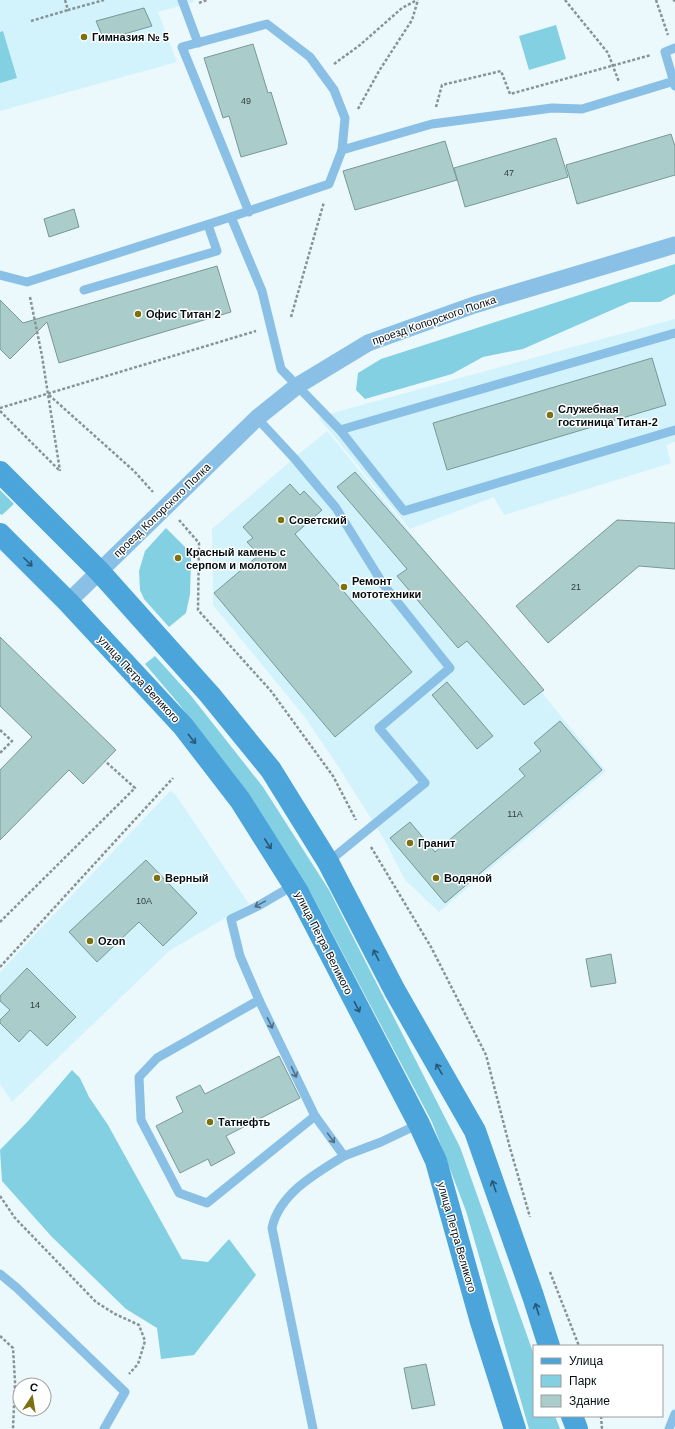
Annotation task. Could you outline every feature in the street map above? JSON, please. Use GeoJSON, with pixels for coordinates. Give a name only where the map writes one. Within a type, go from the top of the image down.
{"type":"FeatureCollection","features":[{"type":"Feature","properties":{"kind":"street","name":"проезд Копорского Полка"},"geometry":{"type":"LineString","coordinates":[[68,602],[257,418],[297,386],[368,343],[474,305],[675,245]]}},
{"type":"Feature","properties":{"kind":"street"},"geometry":{"type":"LineString","coordinates":[[0,472],[99,571],[210,695],[271,770],[328,862],[395,991],[475,1131],[549,1345]]}},
{"type":"Feature","properties":{"kind":"street","name":"улица Петра Великого"},"geometry":{"type":"LineString","coordinates":[[0,534],[68,602],[183,726],[240,800],[294,885],[419,1124],[436,1161],[481,1322],[515,1429]]}},
{"type":"Feature","properties":{"kind":"street"},"geometry":{"type":"LineString","coordinates":[[572,1417],[576,1429]]}},
{"type":"Feature","properties":{"kind":"lane"},"geometry":{"type":"LineString","coordinates":[[182,0],[198,43]]}},
{"type":"Feature","properties":{"kind":"lane"},"geometry":{"type":"LineString","coordinates":[[0,275],[27,282],[249,212],[329,184],[342,150],[345,118],[334,90],[310,57],[267,24],[182,47],[249,212]]}},
{"type":"Feature","properties":{"kind":"lane"},"geometry":{"type":"LineString","coordinates":[[342,150],[432,124],[552,108],[582,109],[674,83],[671,50]]}},
{"type":"Feature","properties":{"kind":"lane"},"geometry":{"type":"LineString","coordinates":[[231,217],[262,291],[281,369],[340,430],[404,511],[675,430]]}},
{"type":"Feature","properties":{"kind":"lane"},"geometry":{"type":"LineString","coordinates":[[84,290],[217,251],[208,225]]}},
{"type":"Feature","properties":{"kind":"lane"},"geometry":{"type":"LineString","coordinates":[[340,430],[675,333]]}},
{"type":"Feature","properties":{"kind":"lane"},"geometry":{"type":"LineString","coordinates":[[257,418],[294,458],[336,508],[383,584],[450,668],[379,728],[425,784],[328,862]]}},
{"type":"Feature","properties":{"kind":"lane"},"geometry":{"type":"LineString","coordinates":[[294,885],[258,906],[231,919],[240,956],[259,1000],[315,1116],[344,1156]]}},
{"type":"Feature","properties":{"kind":"lane"},"geometry":{"type":"LineString","coordinates":[[259,1000],[157,1058],[139,1077],[141,1120],[179,1193],[207,1203],[315,1116]]}},
{"type":"Feature","properties":{"kind":"lane"},"geometry":{"type":"LineString","coordinates":[[313,1429],[272,1228],[274,1216],[292,1193],[318,1172],[344,1156],[381,1142],[419,1124]]}},
{"type":"Feature","properties":{"kind":"lane"},"geometry":{"type":"LineString","coordinates":[[0,1274],[17,1288],[125,1392],[104,1429]]}},
{"type":"Feature","properties":{"kind":"lane"},"geometry":{"type":"LineString","coordinates":[[669,1429],[675,1414]]}},
{"type":"Feature","properties":{"kind":"path"},"geometry":{"type":"LineString","coordinates":[[65,0],[68,10]]}},
{"type":"Feature","properties":{"kind":"path"},"geometry":{"type":"LineString","coordinates":[[32,21],[104,0]]}},
{"type":"Feature","properties":{"kind":"path"},"geometry":{"type":"LineString","coordinates":[[320,70],[342,59],[402,8],[418,0]]}},
{"type":"Feature","properties":{"kind":"path"},"geometry":{"type":"LineString","coordinates":[[345,118],[360,107],[379,71],[412,20],[418,0]]}},
{"type":"Feature","properties":{"kind":"path"},"geometry":{"type":"LineString","coordinates":[[565,0],[608,53],[624,97]]}},
{"type":"Feature","properties":{"kind":"path"},"geometry":{"type":"LineString","coordinates":[[432,124],[442,85],[501,71],[510,94],[613,64],[671,50],[656,0]]}},
{"type":"Feature","properties":{"kind":"path"},"geometry":{"type":"LineString","coordinates":[[291,317],[329,184]]}},
{"type":"Feature","properties":{"kind":"path"},"geometry":{"type":"LineString","coordinates":[[27,282],[48,395],[60,471],[0,410],[48,395],[270,326]]}},
{"type":"Feature","properties":{"kind":"path"},"geometry":{"type":"LineString","coordinates":[[48,395],[134,470],[155,494]]}},
{"type":"Feature","properties":{"kind":"path"},"geometry":{"type":"LineString","coordinates":[[177,517],[199,543],[198,610],[271,691],[334,776],[363,834],[431,948],[486,1056],[510,1148],[531,1219]]}},
{"type":"Feature","properties":{"kind":"path"},"geometry":{"type":"LineString","coordinates":[[0,730],[12,740],[0,753]]}},
{"type":"Feature","properties":{"kind":"path"},"geometry":{"type":"LineString","coordinates":[[0,922],[135,788],[105,761]]}},
{"type":"Feature","properties":{"kind":"path"},"geometry":{"type":"LineString","coordinates":[[0,967],[173,778]]}},
{"type":"Feature","properties":{"kind":"path"},"geometry":{"type":"LineString","coordinates":[[0,1196],[15,1218],[96,1302],[115,1314],[139,1325],[146,1341],[138,1364],[118,1385]]}},
{"type":"Feature","properties":{"kind":"path"},"geometry":{"type":"LineString","coordinates":[[549,1269],[579,1345]]}},
{"type":"Feature","properties":{"kind":"path"},"geometry":{"type":"LineString","coordinates":[[0,1336],[13,1348],[15,1382],[13,1429]]}},
{"type":"Feature","properties":{"kind":"path"},"geometry":{"type":"LineString","coordinates":[[601,1417],[602,1429]]}},
{"type":"Feature","properties":{"kind":"shaded area","name":"Гимназия № 5"},"geometry":{"type":"Polygon","coordinates":[[[0,0],[193,0],[194,2],[158,12],[177,62],[0,111],[0,0]]]}},
{"type":"Feature","properties":{"kind":"shaded area"},"geometry":{"type":"Polygon","coordinates":[[[675,319],[675,442],[666,445],[671,463],[504,515],[494,497],[410,529],[318,417],[675,319]]]}},
{"type":"Feature","properties":{"kind":"shaded area"},"geometry":{"type":"Polygon","coordinates":[[[327,431],[606,771],[439,912],[405,880],[385,841],[338,766],[304,716],[213,605],[212,529],[327,431]]]}},
{"type":"Feature","properties":{"kind":"shaded area"},"geometry":{"type":"Polygon","coordinates":[[[170,791],[175,794],[249,904],[169,951],[12,1102],[0,1084],[0,972],[170,791]]]}},
{"type":"Feature","properties":{"kind":"green space"},"geometry":{"type":"Polygon","coordinates":[[[556,25],[566,59],[529,70],[519,36],[556,25]]]}},
{"type":"Feature","properties":{"kind":"green space"},"geometry":{"type":"Polygon","coordinates":[[[3,31],[17,78],[0,83],[0,32],[3,31]]]}},
{"type":"Feature","properties":{"kind":"green space"},"geometry":{"type":"Polygon","coordinates":[[[675,264],[675,294],[660,302],[630,302],[523,349],[483,357],[452,374],[365,399],[356,390],[358,373],[381,359],[675,264]]]}},
{"type":"Feature","properties":{"kind":"green space"},"geometry":{"type":"Polygon","coordinates":[[[0,490],[14,504],[2,515],[0,514],[0,490]]]}},
{"type":"Feature","properties":{"kind":"green space"},"geometry":{"type":"Polygon","coordinates":[[[166,528],[190,552],[191,560],[190,594],[186,613],[169,627],[144,599],[140,590],[139,571],[145,551],[166,528]]]}},
{"type":"Feature","properties":{"kind":"green space"},"geometry":{"type":"Polygon","coordinates":[[[155,656],[192,697],[263,787],[329,890],[460,1147],[533,1352],[533,1417],[555,1417],[560,1429],[529,1429],[466,1211],[432,1122],[311,893],[250,799],[179,704],[145,664],[155,656]]]}},
{"type":"Feature","properties":{"kind":"green space"},"geometry":{"type":"Polygon","coordinates":[[[72,1070],[80,1078],[89,1097],[108,1125],[182,1259],[208,1262],[229,1239],[256,1275],[194,1355],[161,1359],[157,1328],[126,1309],[51,1236],[2,1181],[0,1150],[29,1120],[72,1070]]]}},
{"type":"Feature","properties":{"kind":"building"},"geometry":{"type":"Polygon","coordinates":[[[144,8],[152,26],[104,40],[96,21],[144,8]]]}},
{"type":"Feature","properties":{"kind":"building"},"geometry":{"type":"Polygon","coordinates":[[[253,44],[268,93],[271,92],[287,144],[241,157],[229,116],[223,118],[204,58],[253,44]]]}},
{"type":"Feature","properties":{"kind":"building"},"geometry":{"type":"Polygon","coordinates":[[[671,134],[675,146],[675,175],[577,204],[566,165],[671,134]]]}},
{"type":"Feature","properties":{"kind":"building"},"geometry":{"type":"Polygon","coordinates":[[[556,138],[568,177],[465,207],[454,168],[556,138]]]}},
{"type":"Feature","properties":{"kind":"building"},"geometry":{"type":"Polygon","coordinates":[[[445,141],[457,180],[355,210],[343,171],[445,141]]]}},
{"type":"Feature","properties":{"kind":"building"},"geometry":{"type":"Polygon","coordinates":[[[74,209],[79,227],[49,237],[44,219],[74,209]]]}},
{"type":"Feature","properties":{"kind":"building","name":"Офис Титан 2"},"geometry":{"type":"Polygon","coordinates":[[[217,266],[231,312],[59,363],[47,322],[10,359],[0,349],[0,300],[23,323],[217,266]]]}},
{"type":"Feature","properties":{"kind":"building"},"geometry":{"type":"Polygon","coordinates":[[[652,358],[666,405],[447,470],[433,423],[652,358]]]}},
{"type":"Feature","properties":{"kind":"building"},"geometry":{"type":"Polygon","coordinates":[[[355,472],[544,690],[524,705],[467,641],[458,648],[397,576],[407,569],[337,487],[355,472]]]}},
{"type":"Feature","properties":{"kind":"building"},"geometry":{"type":"Polygon","coordinates":[[[290,484],[300,495],[304,491],[322,510],[295,534],[412,672],[335,737],[214,593],[259,555],[247,542],[253,538],[243,527],[290,484]]]}},
{"type":"Feature","properties":{"kind":"building"},"geometry":{"type":"Polygon","coordinates":[[[617,520],[675,523],[675,569],[639,566],[548,643],[516,606],[617,520]]]}},
{"type":"Feature","properties":{"kind":"building"},"geometry":{"type":"Polygon","coordinates":[[[0,637],[116,750],[83,784],[69,770],[0,840],[0,770],[32,737],[0,706],[0,637]]]}},
{"type":"Feature","properties":{"kind":"building"},"geometry":{"type":"Polygon","coordinates":[[[447,682],[493,736],[477,749],[432,695],[447,682]]]}},
{"type":"Feature","properties":{"kind":"building"},"geometry":{"type":"Polygon","coordinates":[[[560,721],[602,770],[445,903],[390,838],[410,822],[435,852],[525,776],[519,769],[541,751],[534,743],[560,721]]]}},
{"type":"Feature","properties":{"kind":"building"},"geometry":{"type":"Polygon","coordinates":[[[146,860],[197,913],[163,946],[139,922],[97,962],[69,932],[146,860]]]}},
{"type":"Feature","properties":{"kind":"building"},"geometry":{"type":"Polygon","coordinates":[[[611,954],[616,983],[591,987],[586,959],[611,954]]]}},
{"type":"Feature","properties":{"kind":"building"},"geometry":{"type":"Polygon","coordinates":[[[27,968],[76,1017],[47,1046],[30,1030],[19,1042],[0,1023],[0,1020],[10,1010],[0,1001],[0,996],[27,968]]]}},
{"type":"Feature","properties":{"kind":"building"},"geometry":{"type":"Polygon","coordinates":[[[279,1056],[300,1098],[226,1136],[235,1153],[211,1166],[208,1159],[180,1173],[156,1126],[183,1112],[176,1097],[200,1085],[205,1094],[279,1056]]]}},
{"type":"Feature","properties":{"kind":"building"},"geometry":{"type":"Polygon","coordinates":[[[426,1364],[435,1405],[412,1409],[404,1368],[426,1364]]]}},
{"type":"Feature","properties":{"kind":"place","name":"Гимназия № 5"},"geometry":{"type":"Point","coordinates":[84,37]}},
{"type":"Feature","properties":{"kind":"place","name":"Офис Титан 2"},"geometry":{"type":"Point","coordinates":[138,314]}},
{"type":"Feature","properties":{"kind":"place","name":"Служебная гостиница Титан-2"},"geometry":{"type":"Point","coordinates":[550,415]}},
{"type":"Feature","properties":{"kind":"place","name":"Советский"},"geometry":{"type":"Point","coordinates":[281,520]}},
{"type":"Feature","properties":{"kind":"place","name":"Красный камень с серпом и молотом"},"geometry":{"type":"Point","coordinates":[178,558]}},
{"type":"Feature","properties":{"kind":"place","name":"Ремонт мототехники"},"geometry":{"type":"Point","coordinates":[344,587]}},
{"type":"Feature","properties":{"kind":"place","name":"Гранит"},"geometry":{"type":"Point","coordinates":[410,843]}},
{"type":"Feature","properties":{"kind":"place","name":"Верный"},"geometry":{"type":"Point","coordinates":[157,878]}},
{"type":"Feature","properties":{"kind":"place","name":"Водяной"},"geometry":{"type":"Point","coordinates":[436,878]}},
{"type":"Feature","properties":{"kind":"place","name":"Ozon"},"geometry":{"type":"Point","coordinates":[90,941]}},
{"type":"Feature","properties":{"kind":"place","name":"Татнефть"},"geometry":{"type":"Point","coordinates":[210,1122]}}]}
